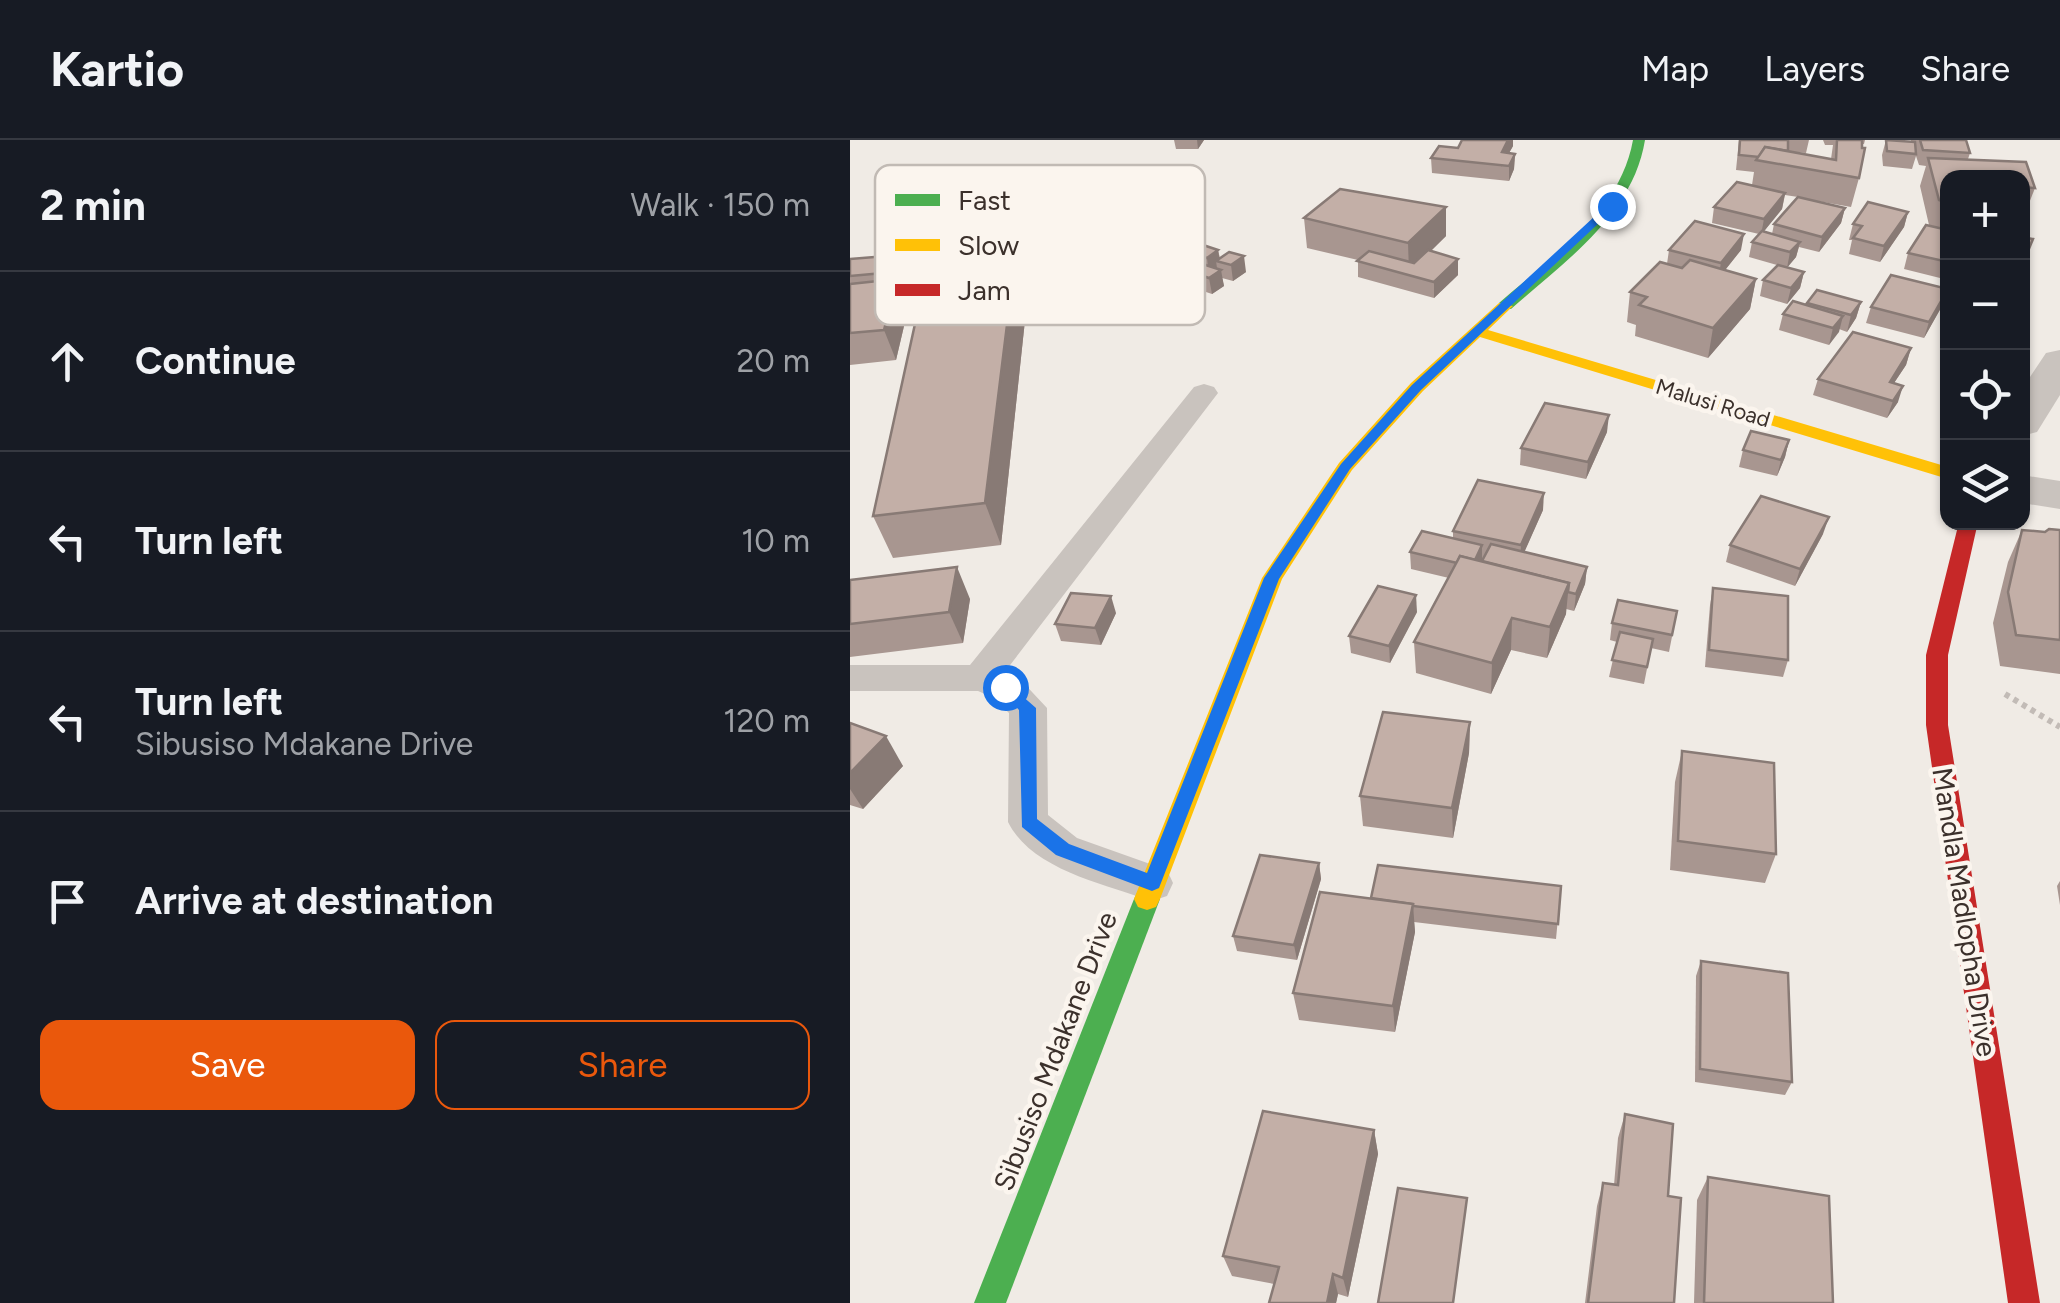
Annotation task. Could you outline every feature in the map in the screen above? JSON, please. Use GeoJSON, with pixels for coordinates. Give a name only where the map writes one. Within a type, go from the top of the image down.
{"type":"FeatureCollection","features":[{"type":"Feature","properties":{"kind":"street","name":"Sibusiso Mdakane Drive"},"geometry":{"type":"LineString","coordinates":[[990,1303],[1272,578],[1345,466],[1416,388],[1612,206],[1638,156],[1639,140]]}},
{"type":"Feature","properties":{"kind":"street","name":"Malusi Road"},"geometry":{"type":"LineString","coordinates":[[1479,332],[1940,471]]}},
{"type":"Feature","properties":{"kind":"street"},"geometry":{"type":"LineString","coordinates":[[2030,410],[2060,362]]}},
{"type":"Feature","properties":{"kind":"street"},"geometry":{"type":"LineString","coordinates":[[2030,491],[2060,495]]}},
{"type":"Feature","properties":{"kind":"street","name":"Mandla Madlopha Drive"},"geometry":{"type":"LineString","coordinates":[[1967,530],[1938,655],[1937,725],[2024,1303]]}},
{"type":"Feature","properties":{"kind":"lane"},"geometry":{"type":"LineString","coordinates":[[980,678],[1204,393]]}},
{"type":"Feature","properties":{"kind":"lane"},"geometry":{"type":"LineString","coordinates":[[850,678],[980,678],[1005,687],[1028,708],[1028,822],[1062,850],[1152,883]]}},
{"type":"Feature","properties":{"kind":"building"},"geometry":{"type":"Polygon","coordinates":[[[1462,140],[1508,140],[1502,152],[1515,154],[1509,166],[1431,158],[1439,146],[1458,148],[1462,140]]]}},
{"type":"Feature","properties":{"kind":"building"},"geometry":{"type":"Polygon","coordinates":[[[1740,140],[1788,140],[1788,151],[1765,147],[1759,157],[1739,155],[1740,140]]]}},
{"type":"Feature","properties":{"kind":"building"},"geometry":{"type":"Polygon","coordinates":[[[1837,140],[1862,140],[1865,148],[1859,178],[1756,160],[1765,147],[1836,160],[1837,140]]]}},
{"type":"Feature","properties":{"kind":"building"},"geometry":{"type":"Polygon","coordinates":[[[1886,140],[1915,142],[1916,154],[1887,151],[1886,140]]]}},
{"type":"Feature","properties":{"kind":"building"},"geometry":{"type":"Polygon","coordinates":[[[1920,140],[1966,140],[1970,153],[1923,150],[1920,140]]]}},
{"type":"Feature","properties":{"kind":"building"},"geometry":{"type":"Polygon","coordinates":[[[1928,158],[2026,162],[2029,170],[1940,170],[1939,200],[1928,158]]]}},
{"type":"Feature","properties":{"kind":"building"},"geometry":{"type":"Polygon","coordinates":[[[1737,182],[1785,193],[1764,219],[1714,207],[1737,182]]]}},
{"type":"Feature","properties":{"kind":"building"},"geometry":{"type":"Polygon","coordinates":[[[1340,189],[1446,207],[1408,243],[1304,218],[1340,189]]]}},
{"type":"Feature","properties":{"kind":"building"},"geometry":{"type":"Polygon","coordinates":[[[1798,197],[1845,208],[1822,237],[1774,224],[1798,197]]]}},
{"type":"Feature","properties":{"kind":"building"},"geometry":{"type":"Polygon","coordinates":[[[1868,202],[1908,212],[1884,246],[1853,238],[1862,226],[1853,224],[1868,202]]]}},
{"type":"Feature","properties":{"kind":"building"},"geometry":{"type":"Polygon","coordinates":[[[1695,221],[1744,234],[1721,263],[1669,250],[1695,221]]]}},
{"type":"Feature","properties":{"kind":"building"},"geometry":{"type":"Polygon","coordinates":[[[1926,225],[1940,228],[1940,260],[1908,253],[1926,225]]]}},
{"type":"Feature","properties":{"kind":"building"},"geometry":{"type":"Polygon","coordinates":[[[1762,231],[1800,242],[1790,252],[1752,242],[1762,231]]]}},
{"type":"Feature","properties":{"kind":"building"},"geometry":{"type":"Polygon","coordinates":[[[1206,246],[1218,250],[1207,258],[1206,246]]]}},
{"type":"Feature","properties":{"kind":"building"},"geometry":{"type":"Polygon","coordinates":[[[1428,250],[1458,259],[1434,282],[1357,261],[1369,251],[1414,263],[1428,250]]]}},
{"type":"Feature","properties":{"kind":"building"},"geometry":{"type":"Polygon","coordinates":[[[1229,252],[1244,256],[1231,265],[1216,261],[1229,252]]]}},
{"type":"Feature","properties":{"kind":"building"},"geometry":{"type":"Polygon","coordinates":[[[875,257],[875,274],[850,276],[850,259],[875,257]]]}},
{"type":"Feature","properties":{"kind":"building"},"geometry":{"type":"Polygon","coordinates":[[[1690,260],[1756,279],[1713,328],[1639,305],[1647,297],[1630,292],[1660,262],[1682,268],[1690,260]]]}},
{"type":"Feature","properties":{"kind":"building"},"geometry":{"type":"Polygon","coordinates":[[[1205,265],[1221,270],[1205,277],[1205,265]]]}},
{"type":"Feature","properties":{"kind":"building"},"geometry":{"type":"Polygon","coordinates":[[[1778,265],[1804,272],[1791,288],[1763,280],[1778,265]]]}},
{"type":"Feature","properties":{"kind":"building"},"geometry":{"type":"Polygon","coordinates":[[[1891,275],[1940,287],[1940,303],[1929,322],[1871,307],[1891,275]]]}},
{"type":"Feature","properties":{"kind":"building"},"geometry":{"type":"Polygon","coordinates":[[[875,281],[875,325],[885,325],[884,330],[850,333],[850,284],[875,281]]]}},
{"type":"Feature","properties":{"kind":"building"},"geometry":{"type":"Polygon","coordinates":[[[1817,290],[1861,302],[1851,315],[1807,303],[1817,290]]]}},
{"type":"Feature","properties":{"kind":"building"},"geometry":{"type":"Polygon","coordinates":[[[1793,301],[1843,316],[1833,328],[1783,314],[1793,301]]]}},
{"type":"Feature","properties":{"kind":"building"},"geometry":{"type":"Polygon","coordinates":[[[915,325],[1007,325],[985,503],[873,516],[915,325]]]}},
{"type":"Feature","properties":{"kind":"building"},"geometry":{"type":"Polygon","coordinates":[[[1853,332],[1911,348],[1890,382],[1903,386],[1893,401],[1818,379],[1853,332]]]}},
{"type":"Feature","properties":{"kind":"building"},"geometry":{"type":"Polygon","coordinates":[[[1545,403],[1609,415],[1588,462],[1521,448],[1545,403]]]}},
{"type":"Feature","properties":{"kind":"building"},"geometry":{"type":"Polygon","coordinates":[[[1751,431],[1789,440],[1781,460],[1743,450],[1751,431]]]}},
{"type":"Feature","properties":{"kind":"building"},"geometry":{"type":"Polygon","coordinates":[[[1478,480],[1544,493],[1521,545],[1453,531],[1478,480]]]}},
{"type":"Feature","properties":{"kind":"building"},"geometry":{"type":"Polygon","coordinates":[[[1761,496],[1829,517],[1800,569],[1730,545],[1761,496]]]}},
{"type":"Feature","properties":{"kind":"building"},"geometry":{"type":"Polygon","coordinates":[[[2022,530],[2060,530],[2060,640],[2016,635],[2008,592],[2022,530]]]}},
{"type":"Feature","properties":{"kind":"building"},"geometry":{"type":"Polygon","coordinates":[[[1422,531],[1482,545],[1475,560],[1460,556],[1457,563],[1410,552],[1422,531]]]}},
{"type":"Feature","properties":{"kind":"building"},"geometry":{"type":"Polygon","coordinates":[[[1491,544],[1587,567],[1576,594],[1568,592],[1569,583],[1482,561],[1491,544]]]}},
{"type":"Feature","properties":{"kind":"building"},"geometry":{"type":"Polygon","coordinates":[[[1460,556],[1569,583],[1550,627],[1512,618],[1492,663],[1414,642],[1460,556]]]}},
{"type":"Feature","properties":{"kind":"building"},"geometry":{"type":"Polygon","coordinates":[[[957,567],[949,612],[850,624],[850,580],[957,567]]]}},
{"type":"Feature","properties":{"kind":"building"},"geometry":{"type":"Polygon","coordinates":[[[1378,586],[1416,595],[1389,646],[1349,636],[1378,586]]]}},
{"type":"Feature","properties":{"kind":"building"},"geometry":{"type":"Polygon","coordinates":[[[1713,588],[1788,596],[1788,660],[1709,650],[1713,588]]]}},
{"type":"Feature","properties":{"kind":"building"},"geometry":{"type":"Polygon","coordinates":[[[1071,593],[1111,596],[1095,628],[1055,624],[1071,593]]]}},
{"type":"Feature","properties":{"kind":"building"},"geometry":{"type":"Polygon","coordinates":[[[1618,600],[1677,611],[1672,635],[1612,623],[1618,600]]]}},
{"type":"Feature","properties":{"kind":"building"},"geometry":{"type":"Polygon","coordinates":[[[1620,632],[1653,639],[1647,667],[1612,660],[1620,632]]]}},
{"type":"Feature","properties":{"kind":"building"},"geometry":{"type":"Polygon","coordinates":[[[1383,712],[1470,722],[1452,808],[1360,796],[1383,712]]]}},
{"type":"Feature","properties":{"kind":"building"},"geometry":{"type":"Polygon","coordinates":[[[850,723],[886,736],[850,773],[850,723]]]}},
{"type":"Feature","properties":{"kind":"building"},"geometry":{"type":"Polygon","coordinates":[[[1682,751],[1774,763],[1776,854],[1678,841],[1682,751]]]}},
{"type":"Feature","properties":{"kind":"building"},"geometry":{"type":"Polygon","coordinates":[[[1260,855],[1319,863],[1294,945],[1233,936],[1260,855]]]}},
{"type":"Feature","properties":{"kind":"building"},"geometry":{"type":"Polygon","coordinates":[[[1378,865],[1561,886],[1558,924],[1371,898],[1378,865]]]}},
{"type":"Feature","properties":{"kind":"building"},"geometry":{"type":"Polygon","coordinates":[[[1320,892],[1413,904],[1393,1006],[1293,993],[1320,892]]]}},
{"type":"Feature","properties":{"kind":"building"},"geometry":{"type":"Polygon","coordinates":[[[1701,961],[1788,973],[1792,1082],[1700,1069],[1701,961]]]}},
{"type":"Feature","properties":{"kind":"building"},"geometry":{"type":"Polygon","coordinates":[[[1263,1111],[1374,1130],[1343,1278],[1333,1274],[1327,1303],[1269,1303],[1279,1267],[1223,1256],[1263,1111]]]}},
{"type":"Feature","properties":{"kind":"building"},"geometry":{"type":"Polygon","coordinates":[[[1625,1114],[1673,1124],[1668,1196],[1681,1198],[1674,1303],[1588,1303],[1603,1183],[1618,1185],[1625,1114]]]}},
{"type":"Feature","properties":{"kind":"building"},"geometry":{"type":"Polygon","coordinates":[[[1708,1177],[1829,1196],[1833,1303],[1704,1303],[1708,1177]]]}},
{"type":"Feature","properties":{"kind":"building"},"geometry":{"type":"Polygon","coordinates":[[[1398,1188],[1467,1198],[1453,1303],[1378,1303],[1398,1188]]]}},
{"type":"Feature","properties":{"kind":"traffic: fast"},"geometry":{"type":"LineString","coordinates":[[1505,306],[1608,210],[1635,164],[1639,140]]}},
{"type":"Feature","properties":{"kind":"traffic: fast"},"geometry":{"type":"LineString","coordinates":[[990,1303],[1147,899]]}},
{"type":"Feature","properties":{"kind":"traffic: slow"},"geometry":{"type":"LineString","coordinates":[[1147,899],[1272,578],[1345,467],[1417,387],[1505,306]]}},
{"type":"Feature","properties":{"kind":"traffic: slow"},"geometry":{"type":"LineString","coordinates":[[1479,332],[1940,471]]}},
{"type":"Feature","properties":{"kind":"traffic: jam"},"geometry":{"type":"LineString","coordinates":[[1967,530],[1937,655],[1937,725],[2024,1303]]}},
{"type":"Feature","properties":{"kind":"route"},"geometry":{"type":"LineString","coordinates":[[1005,687],[1028,708],[1028,822],[1062,850],[1152,883],[1272,578],[1345,466],[1416,388],[1612,206]]}}]}
